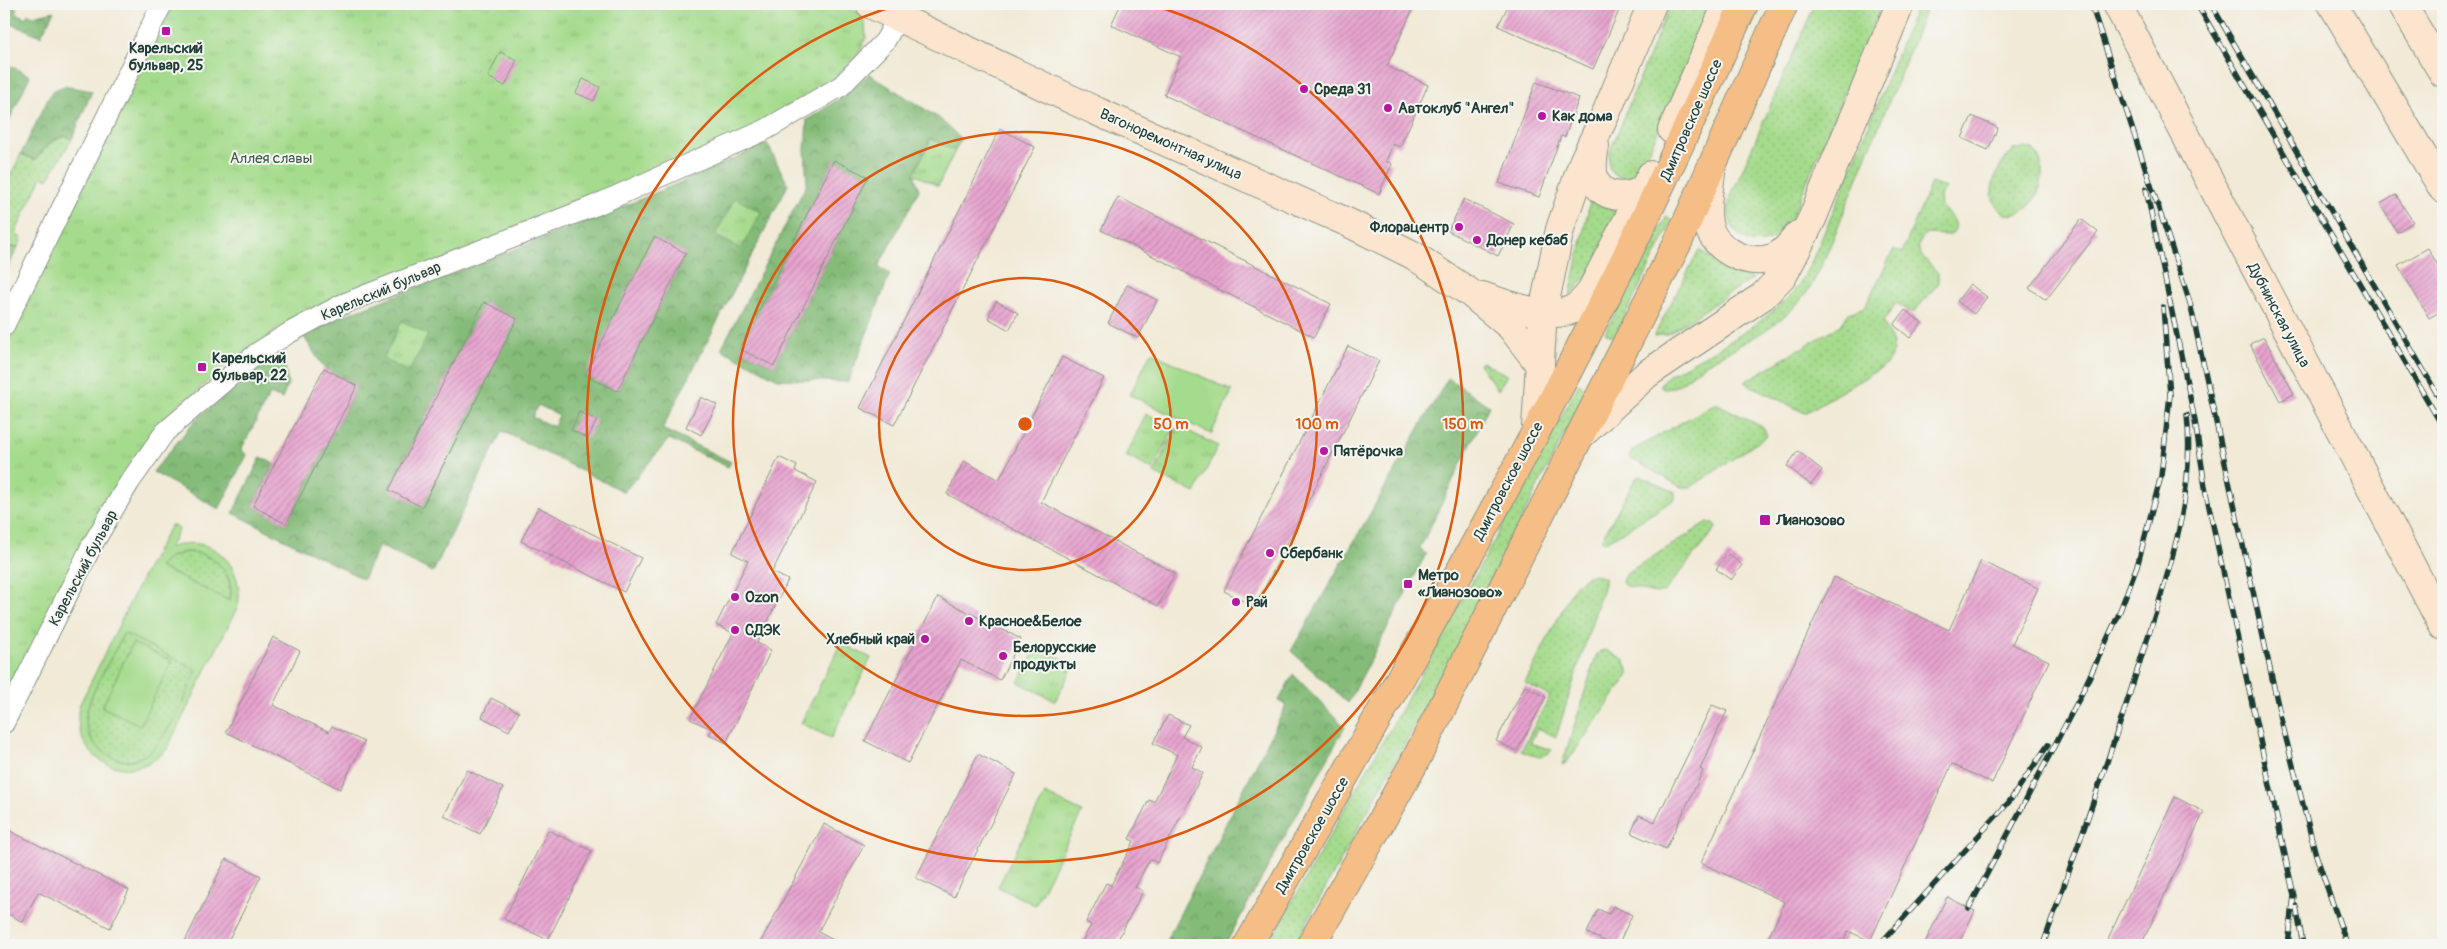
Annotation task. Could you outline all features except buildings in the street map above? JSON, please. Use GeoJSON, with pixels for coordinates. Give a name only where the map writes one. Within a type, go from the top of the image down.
{"type":"FeatureCollection","features":[{"type":"Feature","properties":{"kind":"main road","name":"Дмитровское шоссе"},"geometry":{"type":"LineString","coordinates":[[1248,945],[1366,741],[1536,428],[1652,205],[1744,4]]}},
{"type":"Feature","properties":{"kind":"main road"},"geometry":{"type":"LineString","coordinates":[[1311,945],[1412,765],[1678,242],[1784,4]]}},
{"type":"Feature","properties":{"kind":"street"},"geometry":{"type":"LineString","coordinates":[[4,326],[162,4]]}},
{"type":"Feature","properties":{"kind":"street","name":"Вагоноремонтная улица"},"geometry":{"type":"LineString","coordinates":[[870,4],[1088,108],[1350,223],[1413,255],[1469,292],[1511,327],[1540,365]]}},
{"type":"Feature","properties":{"kind":"street"},"geometry":{"type":"LineString","coordinates":[[1536,428],[1543,312],[1560,229],[1583,162],[1596,137],[1652,4]]}},
{"type":"Feature","properties":{"kind":"street","name":"Вагоноремонтная улица"},"geometry":{"type":"LineString","coordinates":[[1469,292],[1513,307],[1543,312],[1565,312],[1573,309],[1586,298],[1644,189],[1727,4]]}},
{"type":"Feature","properties":{"kind":"street"},"geometry":{"type":"LineString","coordinates":[[1579,436],[1647,374],[1763,296],[1784,274],[1793,260],[1812,219],[1900,4]]}},
{"type":"Feature","properties":{"kind":"street","name":"Дубнинская улица"},"geometry":{"type":"LineString","coordinates":[[2116,4],[2443,626]]}},
{"type":"Feature","properties":{"kind":"street"},"geometry":{"type":"LineString","coordinates":[[2332,4],[2443,189]]}},
{"type":"Feature","properties":{"kind":"street"},"geometry":{"type":"LineString","coordinates":[[2402,4],[2443,73]]}},
{"type":"Feature","properties":{"kind":"street","name":"Карельский бульвар"},"geometry":{"type":"LineString","coordinates":[[4,723],[92,545],[129,482],[166,432],[257,353],[289,333],[343,304],[594,206],[765,130],[841,86],[885,41],[898,18]]}},
{"type":"Feature","properties":{"kind":"street"},"geometry":{"type":"LineString","coordinates":[[1596,137],[1592,163],[1595,179],[1600,188],[1621,198],[1632,197],[1644,189]]}},
{"type":"Feature","properties":{"kind":"street"},"geometry":{"type":"LineString","coordinates":[[1711,171],[1708,224],[1714,238],[1724,248],[1737,256],[1752,260],[1770,259],[1785,250],[1812,219]]}},
{"type":"Feature","properties":{"kind":"green space"},"geometry":{"type":"Polygon","coordinates":[[[4,4],[17,8],[15,13],[26,18],[28,14],[33,16],[54,11],[41,36],[4,21],[4,4]]]}},
{"type":"Feature","properties":{"kind":"green space","name":"Аллея славы"},"geometry":{"type":"Polygon","coordinates":[[[174,4],[839,4],[861,14],[865,24],[866,37],[859,53],[837,75],[763,126],[281,328],[223,367],[171,416],[4,705],[4,351],[174,4]]]}},
{"type":"Feature","properties":{"kind":"green space"},"geometry":{"type":"Polygon","coordinates":[[[1670,4],[1714,4],[1642,167],[1632,177],[1618,177],[1609,168],[1609,154],[1670,4]]]}},
{"type":"Feature","properties":{"kind":"green space"},"geometry":{"type":"Polygon","coordinates":[[[1815,4],[1882,4],[1789,224],[1779,235],[1768,241],[1757,243],[1746,240],[1731,225],[1729,213],[1730,198],[1815,4]]]}},
{"type":"Feature","properties":{"kind":"green space"},"geometry":{"type":"Polygon","coordinates":[[[1917,4],[1927,4],[1922,20],[1827,253],[1810,287],[1794,307],[1773,325],[1705,365],[1676,386],[1663,389],[1660,384],[1669,375],[1749,329],[1778,306],[1803,279],[1839,199],[1917,4]]]}},
{"type":"Feature","properties":{"kind":"green space"},"geometry":{"type":"Polygon","coordinates":[[[7,64],[30,76],[4,131],[4,70],[7,64]]]}},
{"type":"Feature","properties":{"kind":"green space"},"geometry":{"type":"Polygon","coordinates":[[[869,74],[939,118],[961,139],[955,151],[931,139],[914,174],[919,190],[878,267],[890,274],[848,382],[778,379],[721,349],[807,184],[805,150],[807,120],[848,93],[869,74]],[[834,160],[740,349],[774,366],[868,177],[834,160]]]}},
{"type":"Feature","properties":{"kind":"green space"},"geometry":{"type":"Polygon","coordinates":[[[64,86],[92,91],[72,139],[65,136],[51,142],[35,160],[21,154],[52,91],[64,86]]]}},
{"type":"Feature","properties":{"kind":"green space"},"geometry":{"type":"Polygon","coordinates":[[[65,136],[72,139],[48,179],[42,177],[15,233],[22,239],[18,247],[4,247],[4,189],[21,154],[35,160],[51,142],[65,136]]]}},
{"type":"Feature","properties":{"kind":"green space"},"geometry":{"type":"Polygon","coordinates":[[[931,139],[955,151],[938,186],[914,174],[931,139]]]}},
{"type":"Feature","properties":{"kind":"green space"},"geometry":{"type":"Polygon","coordinates":[[[767,143],[788,185],[662,429],[731,462],[728,467],[669,439],[624,492],[502,431],[433,572],[379,546],[363,579],[233,513],[261,457],[274,464],[253,506],[287,523],[357,386],[324,368],[304,337],[335,319],[607,213],[767,143]],[[686,253],[585,375],[617,391],[686,253]],[[484,302],[389,489],[422,506],[517,319],[484,302]],[[538,405],[532,417],[554,427],[559,415],[538,405]]]}},
{"type":"Feature","properties":{"kind":"green space"},"geometry":{"type":"Polygon","coordinates":[[[2025,148],[2033,150],[2039,158],[2042,180],[2033,201],[2025,209],[2016,214],[2005,214],[1994,200],[1992,192],[1995,176],[2013,150],[2025,148]]]}},
{"type":"Feature","properties":{"kind":"green space"},"geometry":{"type":"Polygon","coordinates":[[[1931,183],[1946,188],[1940,196],[1941,207],[1953,220],[1955,227],[1951,235],[1925,234],[1918,245],[1920,254],[1938,273],[1938,284],[1913,313],[1896,303],[1883,322],[1892,341],[1894,351],[1886,365],[1805,413],[1744,382],[1841,325],[1849,313],[1865,307],[1894,249],[1902,253],[1931,183]]]}},
{"type":"Feature","properties":{"kind":"green space"},"geometry":{"type":"Polygon","coordinates":[[[1591,197],[1607,208],[1626,212],[1608,250],[1570,296],[1591,197]]]}},
{"type":"Feature","properties":{"kind":"green space"},"geometry":{"type":"Polygon","coordinates":[[[735,198],[761,212],[741,249],[715,235],[735,198]]]}},
{"type":"Feature","properties":{"kind":"green space"},"geometry":{"type":"Polygon","coordinates":[[[1667,216],[1672,222],[1614,337],[1605,333],[1667,216]]]}},
{"type":"Feature","properties":{"kind":"green space"},"geometry":{"type":"Polygon","coordinates":[[[4,247],[18,247],[4,276],[4,247]]]}},
{"type":"Feature","properties":{"kind":"green space"},"geometry":{"type":"Polygon","coordinates":[[[1699,250],[1735,274],[1753,278],[1668,334],[1654,336],[1699,250]]]}},
{"type":"Feature","properties":{"kind":"green space"},"geometry":{"type":"Polygon","coordinates":[[[402,321],[428,335],[409,372],[383,359],[402,321]]]}},
{"type":"Feature","properties":{"kind":"green space"},"geometry":{"type":"Polygon","coordinates":[[[282,350],[288,384],[282,399],[270,394],[241,450],[247,455],[219,509],[153,472],[197,418],[282,350]]]}},
{"type":"Feature","properties":{"kind":"green space"},"geometry":{"type":"Polygon","coordinates":[[[1151,352],[1232,391],[1211,434],[1130,395],[1151,352]]]}},
{"type":"Feature","properties":{"kind":"green space"},"geometry":{"type":"Polygon","coordinates":[[[1482,362],[1507,375],[1498,390],[1479,364],[1482,362]]]}},
{"type":"Feature","properties":{"kind":"green space"},"geometry":{"type":"Polygon","coordinates":[[[1448,378],[1489,406],[1420,548],[1426,554],[1348,703],[1291,651],[1448,378]]]}},
{"type":"Feature","properties":{"kind":"green space"},"geometry":{"type":"Polygon","coordinates":[[[1579,384],[1587,389],[1445,671],[1294,945],[1268,945],[1447,628],[1579,384]]]}},
{"type":"Feature","properties":{"kind":"green space"},"geometry":{"type":"Polygon","coordinates":[[[1716,403],[1764,428],[1767,436],[1691,487],[1681,487],[1629,457],[1633,450],[1716,403]]]}},
{"type":"Feature","properties":{"kind":"green space"},"geometry":{"type":"Polygon","coordinates":[[[1146,414],[1174,428],[1153,470],[1126,456],[1146,414]]]}},
{"type":"Feature","properties":{"kind":"green space"},"geometry":{"type":"Polygon","coordinates":[[[1178,426],[1218,446],[1195,493],[1154,473],[1178,426]]]}},
{"type":"Feature","properties":{"kind":"green space"},"geometry":{"type":"Polygon","coordinates":[[[1640,476],[1675,492],[1675,499],[1613,538],[1605,542],[1601,540],[1636,478],[1640,476]]]}},
{"type":"Feature","properties":{"kind":"green space"},"geometry":{"type":"Polygon","coordinates":[[[1707,523],[1714,523],[1716,528],[1665,591],[1655,593],[1624,585],[1622,582],[1625,574],[1707,523]]]}},
{"type":"Feature","properties":{"kind":"green space"},"geometry":{"type":"Polygon","coordinates":[[[171,525],[179,529],[169,548],[184,544],[198,544],[211,548],[222,555],[236,577],[239,591],[238,606],[167,749],[152,761],[136,767],[120,768],[105,763],[93,754],[84,741],[79,725],[79,706],[146,570],[171,525]],[[185,552],[170,557],[159,567],[230,601],[229,581],[226,572],[220,565],[204,555],[185,552]],[[124,633],[96,686],[86,716],[88,732],[96,745],[104,752],[121,760],[137,759],[151,750],[163,736],[174,720],[197,670],[124,633]]]}},
{"type":"Feature","properties":{"kind":"green space"},"geometry":{"type":"Polygon","coordinates":[[[185,552],[205,555],[220,565],[229,581],[230,601],[159,567],[170,557],[185,552]]]}},
{"type":"Feature","properties":{"kind":"green space"},"geometry":{"type":"Polygon","coordinates":[[[1595,574],[1604,578],[1604,584],[1556,737],[1538,728],[1530,743],[1552,750],[1542,756],[1525,753],[1521,751],[1550,696],[1525,683],[1575,585],[1587,576],[1595,574]]]}},
{"type":"Feature","properties":{"kind":"green space"},"geometry":{"type":"Polygon","coordinates":[[[124,633],[198,670],[184,701],[164,736],[151,750],[138,759],[122,760],[104,752],[96,745],[88,732],[86,716],[96,686],[124,633]]]}},
{"type":"Feature","properties":{"kind":"green space"},"geometry":{"type":"Polygon","coordinates":[[[133,643],[172,661],[140,725],[102,707],[133,643]]]}},
{"type":"Feature","properties":{"kind":"green space"},"geometry":{"type":"Polygon","coordinates":[[[841,643],[871,658],[831,738],[801,723],[841,643]]]}},
{"type":"Feature","properties":{"kind":"green space"},"geometry":{"type":"Polygon","coordinates":[[[1038,646],[1074,665],[1055,701],[1018,682],[1038,646]]]}},
{"type":"Feature","properties":{"kind":"green space"},"geometry":{"type":"Polygon","coordinates":[[[1606,650],[1625,661],[1629,674],[1567,762],[1562,765],[1596,656],[1600,651],[1606,650]]]}},
{"type":"Feature","properties":{"kind":"green space"},"geometry":{"type":"Polygon","coordinates":[[[1293,674],[1345,727],[1225,945],[1164,945],[1286,706],[1279,701],[1293,674]]]}},
{"type":"Feature","properties":{"kind":"green space"},"geometry":{"type":"Polygon","coordinates":[[[1045,794],[1082,812],[1035,905],[998,887],[1045,794]]]}},
{"type":"Feature","properties":{"kind":"railway"},"geometry":{"type":"LineString","coordinates":[[2091,4],[2190,303],[2281,719],[2316,855],[2347,945]]}},
{"type":"Feature","properties":{"kind":"railway"},"geometry":{"type":"LineString","coordinates":[[2197,4],[2443,427]]}},
{"type":"Feature","properties":{"kind":"railway"},"geometry":{"type":"LineString","coordinates":[[2211,4],[2443,404]]}},
{"type":"Feature","properties":{"kind":"railway"},"geometry":{"type":"LineString","coordinates":[[2146,189],[2195,421],[2206,493],[2294,896],[2288,945]]}},
{"type":"Feature","properties":{"kind":"railway"},"geometry":{"type":"LineString","coordinates":[[1969,908],[2079,699],[2118,616],[2138,563],[2161,476],[2170,395],[2163,307]]}},
{"type":"Feature","properties":{"kind":"railway"},"geometry":{"type":"LineString","coordinates":[[2043,945],[2119,728],[2170,567],[2183,507],[2187,476],[2189,446],[2187,415]]}},
{"type":"Feature","properties":{"kind":"railway"},"geometry":{"type":"LineString","coordinates":[[1879,945],[2009,802],[2048,745]]}},
{"type":"Feature","properties":{"kind":"railway"},"geometry":{"type":"LineString","coordinates":[[2296,906],[2303,945]]}},
{"type":"Feature","properties":{"kind":"place","name":"Карельский бульвар, 25"},"geometry":{"type":"Point","coordinates":[166,31]}},
{"type":"Feature","properties":{"kind":"place","name":"Среда 31"},"geometry":{"type":"Point","coordinates":[1304,89]}},
{"type":"Feature","properties":{"kind":"place","name":"Автоклуб \"Ангел\""},"geometry":{"type":"Point","coordinates":[1388,108]}},
{"type":"Feature","properties":{"kind":"place","name":"Как дома"},"geometry":{"type":"Point","coordinates":[1542,116]}},
{"type":"Feature","properties":{"kind":"place","name":"Флорацентр"},"geometry":{"type":"Point","coordinates":[1459,227]}},
{"type":"Feature","properties":{"kind":"place","name":"Донер кебаб"},"geometry":{"type":"Point","coordinates":[1477,240]}},
{"type":"Feature","properties":{"kind":"place","name":"Карельский бульвар, 22"},"geometry":{"type":"Point","coordinates":[202,367]}},
{"type":"Feature","properties":{"kind":"place","name":"Пятёрочка"},"geometry":{"type":"Point","coordinates":[1324,451]}},
{"type":"Feature","properties":{"kind":"place","name":"Лианозово"},"geometry":{"type":"Point","coordinates":[1765,520]}},
{"type":"Feature","properties":{"kind":"place","name":"Сбербанк"},"geometry":{"type":"Point","coordinates":[1270,553]}},
{"type":"Feature","properties":{"kind":"place","name":"Метро «Лианозово»"},"geometry":{"type":"Point","coordinates":[1408,584]}},
{"type":"Feature","properties":{"kind":"place","name":"Ozon"},"geometry":{"type":"Point","coordinates":[735,597]}},
{"type":"Feature","properties":{"kind":"place","name":"Рай"},"geometry":{"type":"Point","coordinates":[1236,602]}},
{"type":"Feature","properties":{"kind":"place","name":"Красное&Белое"},"geometry":{"type":"Point","coordinates":[969,621]}},
{"type":"Feature","properties":{"kind":"place","name":"СДЭК"},"geometry":{"type":"Point","coordinates":[735,630]}},
{"type":"Feature","properties":{"kind":"place","name":"Хлебный край"},"geometry":{"type":"Point","coordinates":[925,639]}},
{"type":"Feature","properties":{"kind":"place","name":"Белорусские продукты"},"geometry":{"type":"Point","coordinates":[1003,656]}}]}
